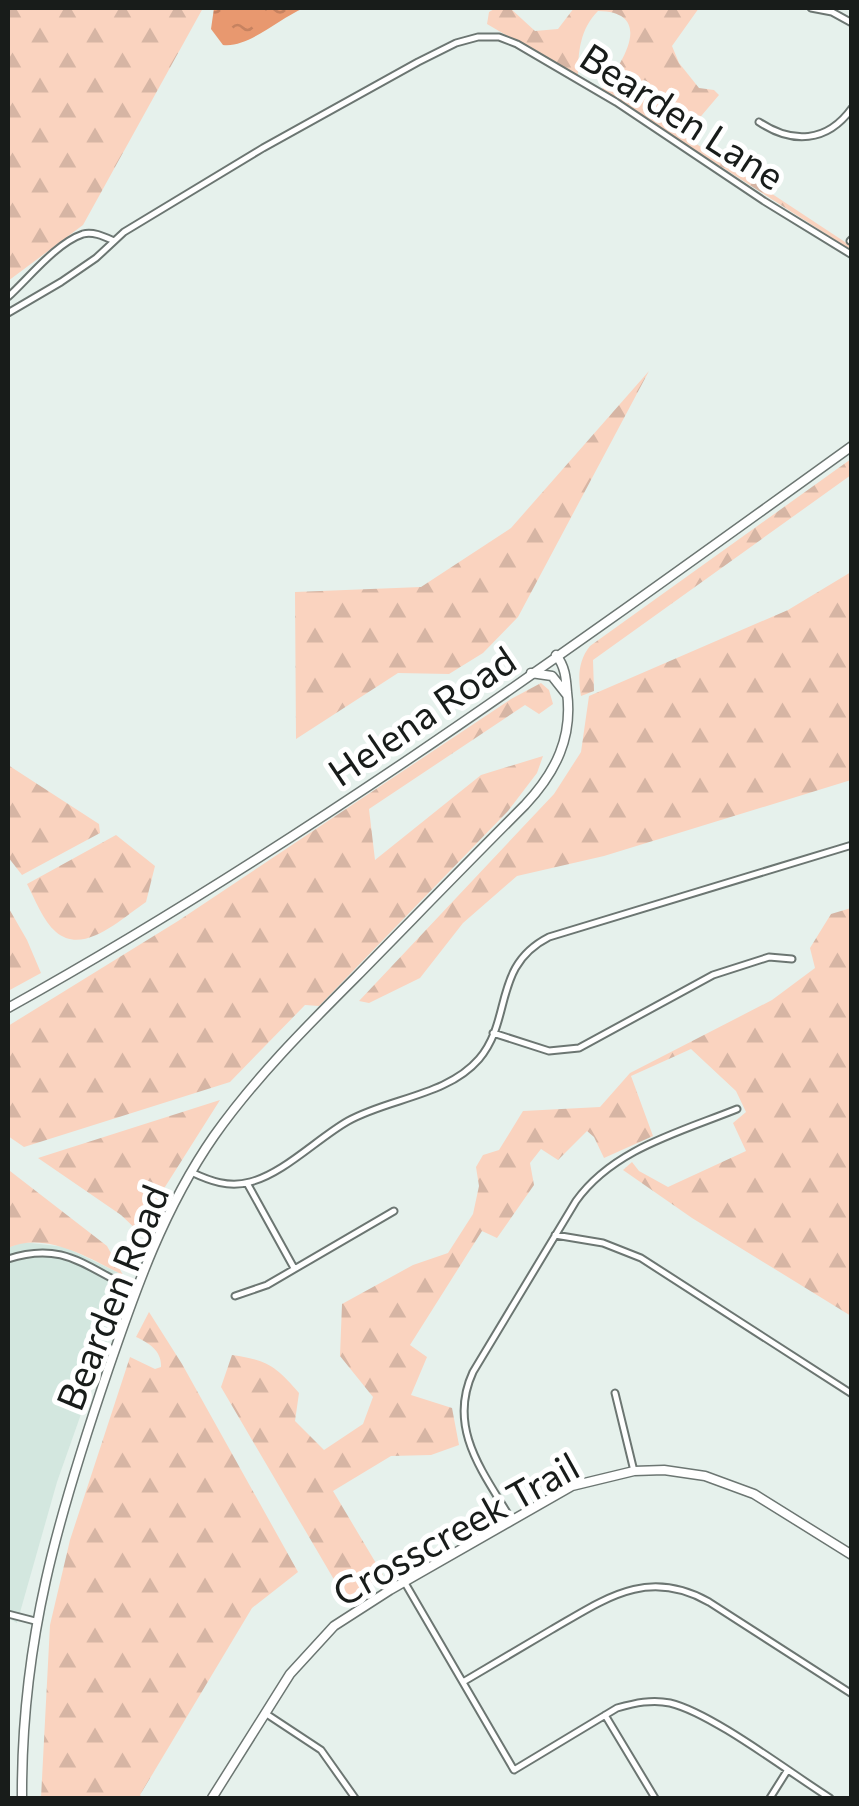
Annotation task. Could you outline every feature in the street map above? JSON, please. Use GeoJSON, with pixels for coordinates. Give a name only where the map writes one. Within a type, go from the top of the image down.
{"type":"FeatureCollection","features":[{"type":"Feature","properties":{"kind":"street"},"geometry":{"type":"LineString","coordinates":[[811,8],[832,12],[852,24]]}},
{"type":"Feature","properties":{"kind":"street","name":"Bearden Lane"},"geometry":{"type":"LineString","coordinates":[[8,313],[62,282],[114,241],[263,148],[456,44],[492,36],[517,44],[616,102],[764,201],[852,254]]}},
{"type":"Feature","properties":{"kind":"street"},"geometry":{"type":"LineString","coordinates":[[759,122],[780,134],[804,138],[828,131],[852,108]]}},
{"type":"Feature","properties":{"kind":"street","name":"Bearden Lane"},"geometry":{"type":"LineString","coordinates":[[8,296],[52,255],[83,234],[98,234],[114,241]]}},
{"type":"Feature","properties":{"kind":"street","name":"Helena Road"},"geometry":{"type":"LineString","coordinates":[[8,1008],[319,817],[468,719],[852,446]]}},
{"type":"Feature","properties":{"kind":"street","name":"Bearden Road"},"geometry":{"type":"LineString","coordinates":[[22,1798],[24,1701],[35,1621],[61,1511],[135,1290],[157,1237],[191,1172],[240,1102],[291,1043],[544,783],[566,739],[568,698],[564,667],[556,655]]}},
{"type":"Feature","properties":{"kind":"street"},"geometry":{"type":"LineString","coordinates":[[531,674],[552,676],[568,698]]}},
{"type":"Feature","properties":{"kind":"street"},"geometry":{"type":"LineString","coordinates":[[191,1172],[223,1184],[247,1183],[263,1177],[350,1120],[458,1077],[476,1062],[494,1034],[512,971],[531,948],[549,937],[852,845]]}},
{"type":"Feature","properties":{"kind":"street"},"geometry":{"type":"LineString","coordinates":[[494,1034],[549,1050],[579,1048],[713,974],[769,957],[792,959]]}},
{"type":"Feature","properties":{"kind":"street"},"geometry":{"type":"LineString","coordinates":[[511,1520],[468,1445],[462,1402],[472,1372],[584,1190],[606,1168],[641,1148],[737,1109]]}},
{"type":"Feature","properties":{"kind":"street"},"geometry":{"type":"LineString","coordinates":[[247,1183],[294,1269]]}},
{"type":"Feature","properties":{"kind":"street"},"geometry":{"type":"LineString","coordinates":[[234,1296],[268,1285],[394,1212]]}},
{"type":"Feature","properties":{"kind":"street"},"geometry":{"type":"LineString","coordinates":[[555,1235],[613,1246],[640,1258],[852,1394]]}},
{"type":"Feature","properties":{"kind":"street"},"geometry":{"type":"LineString","coordinates":[[8,1259],[40,1252],[66,1255],[135,1290]]}},
{"type":"Feature","properties":{"kind":"street"},"geometry":{"type":"LineString","coordinates":[[615,1392],[634,1471]]}},
{"type":"Feature","properties":{"kind":"street","name":"Crosscreek Trail"},"geometry":{"type":"LineString","coordinates":[[212,1798],[290,1674],[324,1635],[366,1604],[572,1486],[634,1471],[692,1473],[722,1481],[768,1502],[852,1556]]}},
{"type":"Feature","properties":{"kind":"street"},"geometry":{"type":"LineString","coordinates":[[404,1582],[514,1770],[605,1715],[635,1702],[651,1701],[680,1706],[830,1798]]}},
{"type":"Feature","properties":{"kind":"street"},"geometry":{"type":"LineString","coordinates":[[463,1682],[605,1598],[662,1586],[690,1592],[709,1602],[852,1694]]}},
{"type":"Feature","properties":{"kind":"street"},"geometry":{"type":"LineString","coordinates":[[8,1614],[35,1621]]}},
{"type":"Feature","properties":{"kind":"street"},"geometry":{"type":"LineString","coordinates":[[264,1713],[321,1750],[354,1798]]}},
{"type":"Feature","properties":{"kind":"street"},"geometry":{"type":"LineString","coordinates":[[605,1715],[656,1798]]}},
{"type":"Feature","properties":{"kind":"street"},"geometry":{"type":"LineString","coordinates":[[770,1798],[788,1772]]}},
{"type":"Feature","properties":{"kind":"shaded area"},"geometry":{"type":"Polygon","coordinates":[[[22,1242],[65,1247],[123,1275],[121,1301],[57,1482],[17,1623],[8,1618],[8,1248],[22,1242]]]}},
{"type":"Feature","properties":{"kind":"green space"},"geometry":{"type":"Polygon","coordinates":[[[8,8],[203,8],[83,225],[8,281],[8,8]]]}},
{"type":"Feature","properties":{"kind":"green space"},"geometry":{"type":"Polygon","coordinates":[[[510,8],[535,31],[558,29],[574,8],[699,8],[672,46],[679,63],[699,88],[714,90],[719,95],[691,128],[692,141],[851,246],[851,250],[601,90],[629,42],[626,20],[598,11],[592,18],[581,41],[578,77],[487,24],[489,12],[510,8]]]}},
{"type":"Feature","properties":{"kind":"green space"},"geometry":{"type":"Polygon","coordinates":[[[649,371],[518,617],[483,653],[449,674],[398,673],[296,739],[295,592],[421,587],[511,528],[649,371]]]}},
{"type":"Feature","properties":{"kind":"green space"},"geometry":{"type":"Polygon","coordinates":[[[851,459],[851,475],[593,660],[594,691],[581,696],[580,670],[590,646],[851,459]]]}},
{"type":"Feature","properties":{"kind":"green space"},"geometry":{"type":"Polygon","coordinates":[[[851,572],[851,780],[604,856],[517,876],[463,923],[420,978],[369,1003],[359,1001],[554,794],[581,752],[589,696],[788,610],[851,572]]]}},
{"type":"Feature","properties":{"kind":"green space"},"geometry":{"type":"Polygon","coordinates":[[[541,683],[549,690],[553,704],[539,714],[525,705],[369,809],[375,860],[481,775],[543,756],[537,773],[508,811],[319,1006],[305,1005],[230,1082],[24,1147],[8,1136],[8,1026],[178,921],[511,699],[541,683]]]}},
{"type":"Feature","properties":{"kind":"green space"},"geometry":{"type":"Polygon","coordinates":[[[8,765],[99,824],[100,833],[22,875],[8,857],[8,765]]]}},
{"type":"Feature","properties":{"kind":"green space"},"geometry":{"type":"Polygon","coordinates":[[[116,835],[155,866],[146,902],[102,932],[78,940],[67,938],[47,922],[27,884],[116,835]]]}},
{"type":"Feature","properties":{"kind":"green space"},"geometry":{"type":"Polygon","coordinates":[[[8,907],[41,973],[8,991],[8,907]]]}},
{"type":"Feature","properties":{"kind":"green space"},"geometry":{"type":"Polygon","coordinates":[[[851,908],[851,1316],[692,1218],[623,1170],[632,1162],[639,1171],[668,1187],[746,1151],[733,1123],[746,1112],[736,1091],[691,1049],[631,1076],[653,1136],[604,1158],[587,1131],[558,1160],[541,1149],[530,1163],[534,1185],[497,1238],[482,1231],[410,1345],[427,1357],[411,1395],[452,1408],[459,1445],[431,1455],[391,1456],[333,1491],[383,1575],[346,1600],[221,1387],[232,1355],[263,1362],[284,1376],[299,1393],[295,1421],[324,1450],[363,1424],[373,1397],[340,1356],[342,1304],[413,1265],[448,1253],[473,1214],[479,1186],[476,1167],[483,1155],[499,1150],[523,1111],[600,1107],[630,1073],[772,1000],[815,968],[810,948],[831,914],[851,908]]]}},
{"type":"Feature","properties":{"kind":"green space"},"geometry":{"type":"Polygon","coordinates":[[[220,1100],[158,1198],[141,1234],[121,1215],[38,1158],[220,1100]]]}},
{"type":"Feature","properties":{"kind":"green space"},"geometry":{"type":"Polygon","coordinates":[[[10,1171],[107,1246],[123,1275],[52,1245],[22,1244],[8,1248],[10,1171]]]}},
{"type":"Feature","properties":{"kind":"green space"},"geometry":{"type":"Polygon","coordinates":[[[149,1312],[298,1572],[252,1608],[140,1795],[143,1798],[41,1798],[50,1625],[70,1540],[130,1357],[155,1369],[161,1367],[157,1352],[136,1337],[149,1312]]]}},
{"type":"Feature","properties":{"kind":"water"},"geometry":{"type":"Polygon","coordinates":[[[214,8],[304,8],[253,38],[223,45],[211,29],[214,8]]]}}]}
